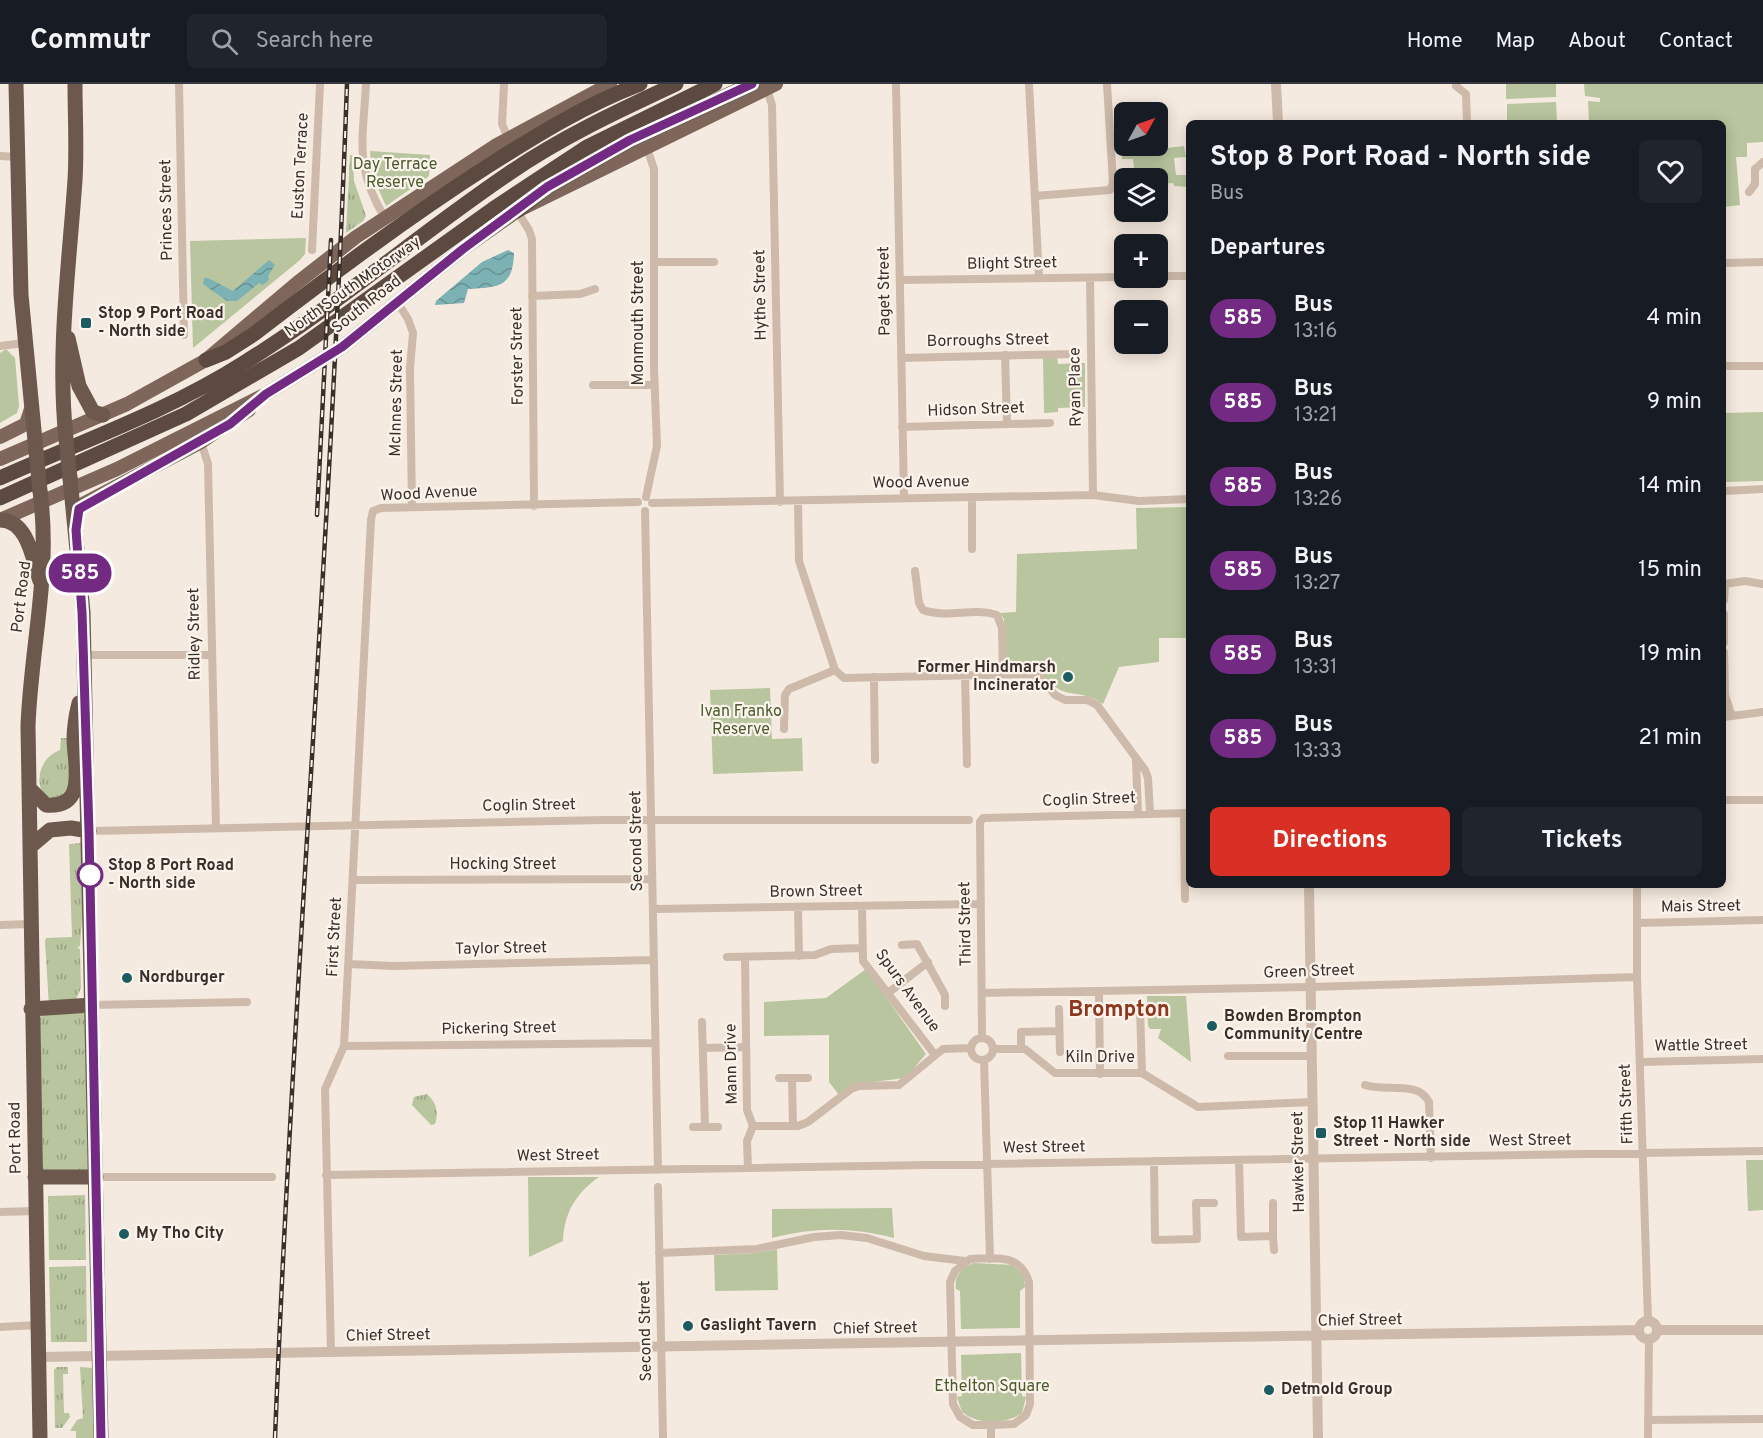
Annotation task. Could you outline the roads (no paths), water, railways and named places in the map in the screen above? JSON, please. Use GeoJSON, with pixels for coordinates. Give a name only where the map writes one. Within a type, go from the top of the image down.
{"type":"FeatureCollection","features":[{"type":"Feature","properties":{"kind":"highway","name":"Port Road"},"geometry":{"type":"LineString","coordinates":[[16,84],[24,343],[41,497],[45,561],[43,589],[30,671],[29,788],[40,1438]]}},
{"type":"Feature","properties":{"kind":"highway"},"geometry":{"type":"LineString","coordinates":[[75,84],[75,179],[63,315],[62,366],[66,435],[76,530],[84,682],[101,1438]]}},
{"type":"Feature","properties":{"kind":"highway"},"geometry":{"type":"LineString","coordinates":[[207,360],[226,352],[254,334],[415,213],[525,141],[606,97],[640,84]]}},
{"type":"Feature","properties":{"kind":"highway","name":"North South Motorway"},"geometry":{"type":"LineString","coordinates":[[0,478],[118,429],[226,374],[362,282],[510,172],[613,113],[676,84]]}},
{"type":"Feature","properties":{"kind":"highway","name":"North South Motorway"},"geometry":{"type":"LineString","coordinates":[[0,498],[196,408],[298,348],[493,209],[587,147],[715,84]]}},
{"type":"Feature","properties":{"kind":"highway"},"geometry":{"type":"LineString","coordinates":[[517,211],[547,187],[630,140],[765,86]]}},
{"type":"Feature","properties":{"kind":"highway"},"geometry":{"type":"LineString","coordinates":[[63,315],[84,398],[93,412],[103,415]]}},
{"type":"Feature","properties":{"kind":"highway"},"geometry":{"type":"LineString","coordinates":[[0,520],[12,522],[22,531],[43,589]]}},
{"type":"Feature","properties":{"kind":"highway"},"geometry":{"type":"LineString","coordinates":[[29,788],[38,799],[48,805],[63,804],[73,793],[76,780],[75,720],[84,682]]}},
{"type":"Feature","properties":{"kind":"highway"},"geometry":{"type":"LineString","coordinates":[[31,846],[50,830],[71,828],[89,831]]}},
{"type":"Feature","properties":{"kind":"highway"},"geometry":{"type":"LineString","coordinates":[[31,1009],[92,1005]]}},
{"type":"Feature","properties":{"kind":"highway"},"geometry":{"type":"LineString","coordinates":[[35,1177],[96,1177]]}},
{"type":"Feature","properties":{"kind":"main road"},"geometry":{"type":"LineString","coordinates":[[0,459],[36,448],[66,435],[166,384],[207,360],[297,283],[385,218],[508,138],[610,84]]}},
{"type":"Feature","properties":{"kind":"main road","name":"South Road"},"geometry":{"type":"LineString","coordinates":[[0,520],[71,483],[136,460],[266,394],[342,347],[463,249],[517,211],[647,148],[765,86]]}},
{"type":"Feature","properties":{"kind":"main road"},"geometry":{"type":"LineString","coordinates":[[76,530],[77,513],[83,504],[201,442],[245,413],[266,394]]}},
{"type":"Feature","properties":{"kind":"main road"},"geometry":{"type":"LineString","coordinates":[[0,436],[26,424],[31,409]]}},
{"type":"Feature","properties":{"kind":"street","name":"Princes Street"},"geometry":{"type":"LineString","coordinates":[[179,84],[184,335]]}},
{"type":"Feature","properties":{"kind":"street","name":"Euston Terrace"},"geometry":{"type":"LineString","coordinates":[[312,249],[320,84]]}},
{"type":"Feature","properties":{"kind":"street"},"geometry":{"type":"LineString","coordinates":[[366,84],[362,159],[364,176],[369,191],[385,218]]}},
{"type":"Feature","properties":{"kind":"street"},"geometry":{"type":"LineString","coordinates":[[504,84],[502,124],[508,138]]}},
{"type":"Feature","properties":{"kind":"street","name":"Paget Street"},"geometry":{"type":"LineString","coordinates":[[896,84],[904,498]]}},
{"type":"Feature","properties":{"kind":"street"},"geometry":{"type":"LineString","coordinates":[[1029,84],[1039,278]]}},
{"type":"Feature","properties":{"kind":"street"},"geometry":{"type":"LineString","coordinates":[[1035,196],[1110,190],[1113,183],[1107,84]]}},
{"type":"Feature","properties":{"kind":"street"},"geometry":{"type":"LineString","coordinates":[[1276,84],[1278,120]]}},
{"type":"Feature","properties":{"kind":"street","name":"Hythe Street"},"geometry":{"type":"LineString","coordinates":[[765,86],[772,105],[780,502]]}},
{"type":"Feature","properties":{"kind":"street"},"geometry":{"type":"LineString","coordinates":[[1456,86],[1466,94],[1467,120]]}},
{"type":"Feature","properties":{"kind":"street","name":"Monmouth Street"},"geometry":{"type":"LineString","coordinates":[[645,501],[657,446],[654,385],[654,169],[647,148]]}},
{"type":"Feature","properties":{"kind":"street"},"geometry":{"type":"LineString","coordinates":[[0,156],[17,157]]}},
{"type":"Feature","properties":{"kind":"street"},"geometry":{"type":"LineString","coordinates":[[1749,192],[1755,184],[1755,169],[1763,162]]}},
{"type":"Feature","properties":{"kind":"street","name":"Forster Street"},"geometry":{"type":"LineString","coordinates":[[517,211],[532,239],[534,506]]}},
{"type":"Feature","properties":{"kind":"street"},"geometry":{"type":"LineString","coordinates":[[654,262],[714,262]]}},
{"type":"Feature","properties":{"kind":"street"},"geometry":{"type":"LineString","coordinates":[[1726,263],[1763,262]]}},
{"type":"Feature","properties":{"kind":"street"},"geometry":{"type":"LineString","coordinates":[[1168,276],[1186,276]]}},
{"type":"Feature","properties":{"kind":"street","name":"Blight Street"},"geometry":{"type":"LineString","coordinates":[[900,280],[1114,277]]}},
{"type":"Feature","properties":{"kind":"street","name":"Ryan Place"},"geometry":{"type":"LineString","coordinates":[[1090,278],[1093,495]]}},
{"type":"Feature","properties":{"kind":"street"},"geometry":{"type":"LineString","coordinates":[[532,296],[580,294],[595,289]]}},
{"type":"Feature","properties":{"kind":"street","name":"McInnes Street"},"geometry":{"type":"LineString","coordinates":[[398,303],[408,319],[413,345],[410,368],[412,507]]}},
{"type":"Feature","properties":{"kind":"street"},"geometry":{"type":"LineString","coordinates":[[0,346],[24,343]]}},
{"type":"Feature","properties":{"kind":"street","name":"Borroughs Street"},"geometry":{"type":"LineString","coordinates":[[901,357],[1075,354]]}},
{"type":"Feature","properties":{"kind":"street"},"geometry":{"type":"LineString","coordinates":[[1005,355],[1007,424]]}},
{"type":"Feature","properties":{"kind":"street"},"geometry":{"type":"LineString","coordinates":[[1726,366],[1763,366]]}},
{"type":"Feature","properties":{"kind":"street"},"geometry":{"type":"LineString","coordinates":[[593,385],[654,385]]}},
{"type":"Feature","properties":{"kind":"street","name":"Hidson Street"},"geometry":{"type":"LineString","coordinates":[[903,427],[1050,423]]}},
{"type":"Feature","properties":{"kind":"street","name":"Ridley Street"},"geometry":{"type":"LineString","coordinates":[[201,442],[208,461],[210,655],[216,828]]}},
{"type":"Feature","properties":{"kind":"street"},"geometry":{"type":"LineString","coordinates":[[1726,491],[1763,489]]}},
{"type":"Feature","properties":{"kind":"street","name":"Wood Avenue"},"geometry":{"type":"LineString","coordinates":[[370,520],[373,511],[381,508],[534,506],[645,501],[798,502],[1093,495],[1139,501],[1186,500]]}},
{"type":"Feature","properties":{"kind":"street"},"geometry":{"type":"LineString","coordinates":[[972,497],[972,549]]}},
{"type":"Feature","properties":{"kind":"street","name":"Second Street"},"geometry":{"type":"LineString","coordinates":[[645,501],[639,507],[645,511],[658,1170]]}},
{"type":"Feature","properties":{"kind":"street"},"geometry":{"type":"LineString","coordinates":[[798,502],[799,561],[835,670],[844,678],[1031,674],[1040,678],[1055,695],[1065,700],[1088,700],[1097,705],[1135,756],[1148,778],[1150,813]]}},
{"type":"Feature","properties":{"kind":"street","name":"First Street"},"geometry":{"type":"LineString","coordinates":[[330,1352],[325,1089],[344,1046],[370,520]]}},
{"type":"Feature","properties":{"kind":"street"},"geometry":{"type":"LineString","coordinates":[[915,571],[919,603],[923,610],[933,614],[988,612],[997,615],[1002,628],[1003,673]]}},
{"type":"Feature","properties":{"kind":"street"},"geometry":{"type":"LineString","coordinates":[[1726,584],[1745,581],[1763,584]]}},
{"type":"Feature","properties":{"kind":"street"},"geometry":{"type":"LineString","coordinates":[[83,655],[210,655]]}},
{"type":"Feature","properties":{"kind":"street"},"geometry":{"type":"LineString","coordinates":[[784,729],[785,695],[789,689],[835,670]]}},
{"type":"Feature","properties":{"kind":"street"},"geometry":{"type":"LineString","coordinates":[[1726,670],[1726,687]]}},
{"type":"Feature","properties":{"kind":"street"},"geometry":{"type":"LineString","coordinates":[[965,676],[967,764]]}},
{"type":"Feature","properties":{"kind":"street"},"geometry":{"type":"LineString","coordinates":[[874,678],[875,759]]}},
{"type":"Feature","properties":{"kind":"street"},"geometry":{"type":"LineString","coordinates":[[1727,716],[1763,712]]}},
{"type":"Feature","properties":{"kind":"street"},"geometry":{"type":"LineString","coordinates":[[1135,756],[1137,813]]}},
{"type":"Feature","properties":{"kind":"street"},"geometry":{"type":"LineString","coordinates":[[1726,800],[1763,800]]}},
{"type":"Feature","properties":{"kind":"street","name":"Coglin Street"},"geometry":{"type":"LineString","coordinates":[[990,817],[1186,813]]}},
{"type":"Feature","properties":{"kind":"street","name":"Third Street"},"geometry":{"type":"LineString","coordinates":[[982,1038],[980,822],[983,818],[990,817]]}},
{"type":"Feature","properties":{"kind":"street","name":"Coglin Street"},"geometry":{"type":"LineString","coordinates":[[89,831],[652,819],[969,820]]}},
{"type":"Feature","properties":{"kind":"street"},"geometry":{"type":"LineString","coordinates":[[1185,899],[1186,856]]}},
{"type":"Feature","properties":{"kind":"street","name":"Hocking Street"},"geometry":{"type":"LineString","coordinates":[[354,880],[652,879]]}},
{"type":"Feature","properties":{"kind":"street","name":"Hawker Street"},"geometry":{"type":"LineString","coordinates":[[1309,888],[1318,1438]]}},
{"type":"Feature","properties":{"kind":"street","name":"Fifth Street"},"geometry":{"type":"LineString","coordinates":[[1637,888],[1639,923],[1637,976],[1648,1321]]}},
{"type":"Feature","properties":{"kind":"street","name":"Brown Street"},"geometry":{"type":"LineString","coordinates":[[653,909],[980,904]]}},
{"type":"Feature","properties":{"kind":"street","name":"Spurs Avenue"},"geometry":{"type":"LineString","coordinates":[[862,906],[863,960],[935,1055]]}},
{"type":"Feature","properties":{"kind":"street"},"geometry":{"type":"LineString","coordinates":[[798,907],[799,956]]}},
{"type":"Feature","properties":{"kind":"street","name":"Mais Street"},"geometry":{"type":"LineString","coordinates":[[1639,923],[1763,920]]}},
{"type":"Feature","properties":{"kind":"street"},"geometry":{"type":"LineString","coordinates":[[0,924],[31,924]]}},
{"type":"Feature","properties":{"kind":"street"},"geometry":{"type":"LineString","coordinates":[[902,945],[917,945],[945,995],[945,1006]]}},
{"type":"Feature","properties":{"kind":"street"},"geometry":{"type":"LineString","coordinates":[[727,957],[815,955],[831,949],[861,948]]}},
{"type":"Feature","properties":{"kind":"street","name":"Mann Drive"},"geometry":{"type":"LineString","coordinates":[[745,958],[747,1110],[753,1126],[747,1141],[748,1168]]}},
{"type":"Feature","properties":{"kind":"street","name":"Taylor Street"},"geometry":{"type":"LineString","coordinates":[[349,964],[393,966],[654,960]]}},
{"type":"Feature","properties":{"kind":"street"},"geometry":{"type":"LineString","coordinates":[[888,993],[928,962]]}},
{"type":"Feature","properties":{"kind":"street","name":"Green Street"},"geometry":{"type":"LineString","coordinates":[[982,993],[1311,987],[1637,976]]}},
{"type":"Feature","properties":{"kind":"street"},"geometry":{"type":"LineString","coordinates":[[1099,991],[1101,1074]]}},
{"type":"Feature","properties":{"kind":"street"},"geometry":{"type":"LineString","coordinates":[[92,1005],[248,1002]]}},
{"type":"Feature","properties":{"kind":"street"},"geometry":{"type":"LineString","coordinates":[[1140,1008],[1142,1073]]}},
{"type":"Feature","properties":{"kind":"street"},"geometry":{"type":"LineString","coordinates":[[1059,1010],[1060,1052]]}},
{"type":"Feature","properties":{"kind":"street"},"geometry":{"type":"LineString","coordinates":[[702,1022],[705,1127]]}},
{"type":"Feature","properties":{"kind":"street"},"geometry":{"type":"LineString","coordinates":[[993,1049],[1021,1048],[1021,1032],[1059,1031]]}},
{"type":"Feature","properties":{"kind":"street"},"geometry":{"type":"LineString","coordinates":[[982,1038],[991,1042],[993,1049],[991,1056],[984,1060],[974,1057],[971,1048],[974,1041],[982,1038]]}},
{"type":"Feature","properties":{"kind":"street","name":"Pickering Street"},"geometry":{"type":"LineString","coordinates":[[344,1046],[655,1043]]}},
{"type":"Feature","properties":{"kind":"street"},"geometry":{"type":"LineString","coordinates":[[703,1048],[746,1047]]}},
{"type":"Feature","properties":{"kind":"street"},"geometry":{"type":"LineString","coordinates":[[753,1126],[793,1126],[808,1122],[851,1089],[859,1086],[899,1085],[943,1049],[971,1048]]}},
{"type":"Feature","properties":{"kind":"street","name":"Kiln Drive"},"geometry":{"type":"LineString","coordinates":[[1021,1048],[1055,1073],[1142,1073],[1198,1107],[1313,1102]]}},
{"type":"Feature","properties":{"kind":"street"},"geometry":{"type":"LineString","coordinates":[[1228,1056],[1312,1056]]}},
{"type":"Feature","properties":{"kind":"street","name":"Wattle Street"},"geometry":{"type":"LineString","coordinates":[[1640,1062],[1763,1059]]}},
{"type":"Feature","properties":{"kind":"street"},"geometry":{"type":"LineString","coordinates":[[984,1060],[990,1259]]}},
{"type":"Feature","properties":{"kind":"street"},"geometry":{"type":"LineString","coordinates":[[779,1078],[808,1078]]}},
{"type":"Feature","properties":{"kind":"street"},"geometry":{"type":"LineString","coordinates":[[792,1078],[793,1126]]}},
{"type":"Feature","properties":{"kind":"street"},"geometry":{"type":"LineString","coordinates":[[1365,1085],[1375,1088],[1419,1090],[1425,1094],[1429,1102],[1431,1158]]}},
{"type":"Feature","properties":{"kind":"street"},"geometry":{"type":"LineString","coordinates":[[693,1127],[718,1127]]}},
{"type":"Feature","properties":{"kind":"street","name":"West Street"},"geometry":{"type":"LineString","coordinates":[[326,1175],[1763,1151]]}},
{"type":"Feature","properties":{"kind":"street"},"geometry":{"type":"LineString","coordinates":[[1239,1160],[1240,1237],[1273,1236]]}},
{"type":"Feature","properties":{"kind":"street"},"geometry":{"type":"LineString","coordinates":[[1154,1161],[1155,1240],[1197,1239],[1196,1203],[1214,1203]]}},
{"type":"Feature","properties":{"kind":"street"},"geometry":{"type":"LineString","coordinates":[[96,1177],[272,1177]]}},
{"type":"Feature","properties":{"kind":"street","name":"Second Street"},"geometry":{"type":"LineString","coordinates":[[658,1186],[663,1438]]}},
{"type":"Feature","properties":{"kind":"street"},"geometry":{"type":"LineString","coordinates":[[1273,1203],[1274,1250]]}},
{"type":"Feature","properties":{"kind":"street"},"geometry":{"type":"LineString","coordinates":[[0,1212],[36,1211]]}},
{"type":"Feature","properties":{"kind":"street"},"geometry":{"type":"LineString","coordinates":[[659,1253],[757,1249],[814,1237],[841,1235],[867,1238],[924,1256],[965,1262],[1009,1258],[1018,1263],[1026,1273],[1029,1282],[1030,1404],[1026,1414],[1014,1424],[973,1425],[960,1417],[953,1404],[950,1282],[965,1262]]}},
{"type":"Feature","properties":{"kind":"street"},"geometry":{"type":"LineString","coordinates":[[946,1258],[953,1275]]}},
{"type":"Feature","properties":{"kind":"street"},"geometry":{"type":"LineString","coordinates":[[1648,1321],[1655,1324],[1657,1330],[1655,1336],[1649,1340],[1642,1337],[1639,1330],[1641,1325],[1648,1321]]}},
{"type":"Feature","properties":{"kind":"street"},"geometry":{"type":"LineString","coordinates":[[0,1326],[38,1325]]}},
{"type":"Feature","properties":{"kind":"street","name":"Chief Street"},"geometry":{"type":"LineString","coordinates":[[39,1358],[1639,1330]]}},
{"type":"Feature","properties":{"kind":"street"},"geometry":{"type":"LineString","coordinates":[[1657,1330],[1763,1330]]}},
{"type":"Feature","properties":{"kind":"street"},"geometry":{"type":"LineString","coordinates":[[1648,1438],[1649,1340]]}},
{"type":"Feature","properties":{"kind":"street"},"geometry":{"type":"LineString","coordinates":[[1648,1420],[1763,1419]]}},
{"type":"Feature","properties":{"kind":"street"},"geometry":{"type":"LineString","coordinates":[[991,1425],[991,1438]]}},
{"type":"Feature","properties":{"kind":"water"},"geometry":{"type":"Polygon","coordinates":[[[508,250],[514,253],[513,265],[511,273],[502,283],[468,289],[464,303],[435,305],[436,301],[482,262],[508,250]]]}},
{"type":"Feature","properties":{"kind":"water"},"geometry":{"type":"Polygon","coordinates":[[[269,260],[275,265],[268,276],[269,280],[263,285],[259,283],[237,301],[227,301],[203,284],[204,278],[208,278],[233,291],[269,260]]]}},
{"type":"Feature","properties":{"kind":"railway"},"geometry":{"type":"LineString","coordinates":[[275,1438],[292,1099],[332,423],[347,84]]}},
{"type":"Feature","properties":{"kind":"railway"},"geometry":{"type":"LineString","coordinates":[[317,515],[331,240]]}},
{"type":"Feature","properties":{"kind":"place","name":"Stop 9 Port Road - North side"},"geometry":{"type":"Point","coordinates":[86,323]}},
{"type":"Feature","properties":{"kind":"place","name":"Former Hindmarsh Incinerator"},"geometry":{"type":"Point","coordinates":[1068,677]}},
{"type":"Feature","properties":{"kind":"place","name":"Stop 8 Port Road - North side"},"geometry":{"type":"Point","coordinates":[90,875]}},
{"type":"Feature","properties":{"kind":"place","name":"Nordburger"},"geometry":{"type":"Point","coordinates":[127,978]}},
{"type":"Feature","properties":{"kind":"place","name":"Bowden Brompton Community Centre"},"geometry":{"type":"Point","coordinates":[1212,1026]}},
{"type":"Feature","properties":{"kind":"place","name":"Stop 11 Hawker Street - North side"},"geometry":{"type":"Point","coordinates":[1321,1133]}},
{"type":"Feature","properties":{"kind":"place","name":"My Tho City"},"geometry":{"type":"Point","coordinates":[124,1234]}},
{"type":"Feature","properties":{"kind":"place","name":"Gaslight Tavern"},"geometry":{"type":"Point","coordinates":[688,1326]}},
{"type":"Feature","properties":{"kind":"place","name":"Detmold Group"},"geometry":{"type":"Point","coordinates":[1269,1390]}},
{"type":"Feature","properties":{"kind":"district","name":"Brompton"},"geometry":{"type":"Point","coordinates":[1119,1010]}},
{"type":"Feature","properties":{"kind":"park label","name":"Day Terrace Reserve"},"geometry":{"type":"Point","coordinates":[395,174]}},
{"type":"Feature","properties":{"kind":"park label","name":"Ivan Franko Reserve"},"geometry":{"type":"Point","coordinates":[741,721]}},
{"type":"Feature","properties":{"kind":"park label","name":"Ethelton Square"},"geometry":{"type":"Point","coordinates":[992,1387]}}]}
